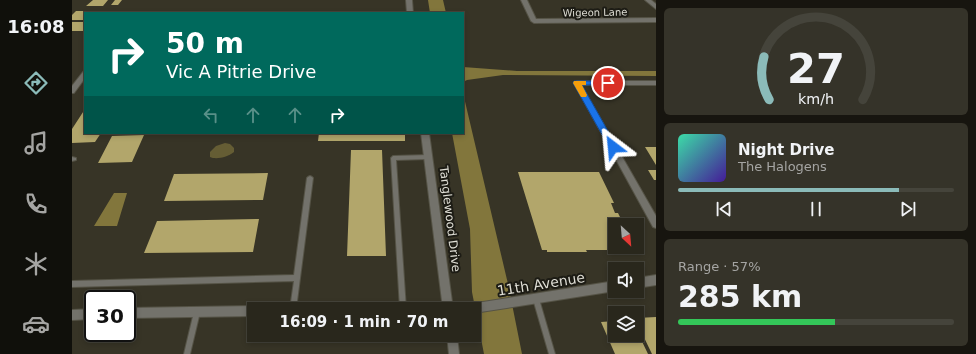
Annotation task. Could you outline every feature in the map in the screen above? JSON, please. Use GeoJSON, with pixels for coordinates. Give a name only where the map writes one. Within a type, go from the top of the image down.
{"type":"FeatureCollection","features":[{"type":"Feature","properties":{"kind":"street"},"geometry":{"type":"LineString","coordinates":[[409,0],[410,12]]}},
{"type":"Feature","properties":{"kind":"street","name":"Wigeon Lane"},"geometry":{"type":"LineString","coordinates":[[524,0],[534,22],[656,20]]}},
{"type":"Feature","properties":{"kind":"street"},"geometry":{"type":"LineString","coordinates":[[648,0],[656,7]]}},
{"type":"Feature","properties":{"kind":"street"},"geometry":{"type":"LineString","coordinates":[[72,91],[84,74]]}},
{"type":"Feature","properties":{"kind":"street"},"geometry":{"type":"LineString","coordinates":[[656,83],[577,83],[656,224]]}},
{"type":"Feature","properties":{"kind":"street","name":"Tanglewood Drive"},"geometry":{"type":"LineString","coordinates":[[425,134],[447,302]]}},
{"type":"Feature","properties":{"kind":"street"},"geometry":{"type":"LineString","coordinates":[[644,282],[656,280]]}},
{"type":"Feature","properties":{"kind":"street","name":"11th Avenue"},"geometry":{"type":"LineString","coordinates":[[481,307],[608,287]]}},
{"type":"Feature","properties":{"kind":"street"},"geometry":{"type":"LineString","coordinates":[[136,313],[247,310]]}},
{"type":"Feature","properties":{"kind":"street"},"geometry":{"type":"LineString","coordinates":[[72,315],[84,314]]}},
{"type":"Feature","properties":{"kind":"street"},"geometry":{"type":"LineString","coordinates":[[453,342],[454,354]]}},
{"type":"Feature","properties":{"kind":"lane"},"geometry":{"type":"LineString","coordinates":[[403,302],[393,158],[428,156]]}},
{"type":"Feature","properties":{"kind":"lane"},"geometry":{"type":"LineString","coordinates":[[293,302],[310,178]]}},
{"type":"Feature","properties":{"kind":"lane"},"geometry":{"type":"LineString","coordinates":[[72,284],[297,278]]}},
{"type":"Feature","properties":{"kind":"lane"},"geometry":{"type":"LineString","coordinates":[[536,299],[552,354]]}},
{"type":"Feature","properties":{"kind":"lane"},"geometry":{"type":"LineString","coordinates":[[187,354],[197,312]]}},
{"type":"Feature","properties":{"kind":"shaded area"},"geometry":{"type":"Polygon","coordinates":[[[428,0],[443,0],[446,12],[430,12],[428,0]]]}},
{"type":"Feature","properties":{"kind":"shaded area"},"geometry":{"type":"Polygon","coordinates":[[[464,67],[517,71],[656,71],[656,76],[503,75],[464,82],[464,67]]]}},
{"type":"Feature","properties":{"kind":"shaded area"},"geometry":{"type":"Polygon","coordinates":[[[464,97],[508,284],[522,354],[484,354],[481,338],[481,302],[474,302],[472,292],[470,229],[452,134],[464,134],[464,97]]]}},
{"type":"Feature","properties":{"kind":"shaded area"},"geometry":{"type":"Polygon","coordinates":[[[225,143],[230,144],[234,148],[234,152],[222,158],[210,157],[210,152],[216,146],[225,143]]]}},
{"type":"Feature","properties":{"kind":"shaded area"},"geometry":{"type":"Polygon","coordinates":[[[114,193],[127,193],[117,226],[94,226],[114,193]]]}},
{"type":"Feature","properties":{"kind":"building"},"geometry":{"type":"Polygon","coordinates":[[[93,0],[108,0],[103,6],[86,6],[93,0]]]}},
{"type":"Feature","properties":{"kind":"building"},"geometry":{"type":"Polygon","coordinates":[[[115,0],[122,0],[118,5],[111,5],[115,0]]]}},
{"type":"Feature","properties":{"kind":"building"},"geometry":{"type":"Polygon","coordinates":[[[76,11],[96,11],[84,12],[84,20],[72,20],[72,15],[76,11]]]}},
{"type":"Feature","properties":{"kind":"building"},"geometry":{"type":"Polygon","coordinates":[[[72,22],[84,22],[84,31],[72,31],[72,22]]]}},
{"type":"Feature","properties":{"kind":"building"},"geometry":{"type":"Polygon","coordinates":[[[84,111],[84,134],[100,134],[95,142],[72,143],[72,129],[84,111]]]}},
{"type":"Feature","properties":{"kind":"building"},"geometry":{"type":"Polygon","coordinates":[[[319,134],[405,134],[405,141],[318,141],[319,134]]]}},
{"type":"Feature","properties":{"kind":"building"},"geometry":{"type":"Polygon","coordinates":[[[144,135],[132,162],[98,163],[112,136],[144,135]]]}},
{"type":"Feature","properties":{"kind":"building"},"geometry":{"type":"Polygon","coordinates":[[[645,147],[656,147],[656,165],[645,147]]]}},
{"type":"Feature","properties":{"kind":"building"},"geometry":{"type":"Polygon","coordinates":[[[351,150],[382,150],[386,256],[347,256],[351,150]]]}},
{"type":"Feature","properties":{"kind":"building"},"geometry":{"type":"Polygon","coordinates":[[[648,170],[656,170],[656,180],[654,180],[648,170]]]}},
{"type":"Feature","properties":{"kind":"building"},"geometry":{"type":"Polygon","coordinates":[[[518,172],[599,172],[614,203],[611,203],[615,213],[618,213],[620,218],[608,218],[608,250],[586,250],[587,252],[547,252],[547,250],[542,250],[518,172]]]}},
{"type":"Feature","properties":{"kind":"building"},"geometry":{"type":"Polygon","coordinates":[[[268,173],[263,200],[164,201],[174,174],[268,173]]]}},
{"type":"Feature","properties":{"kind":"building"},"geometry":{"type":"Polygon","coordinates":[[[259,219],[253,252],[144,253],[157,221],[259,219]]]}},
{"type":"Feature","properties":{"kind":"building"},"geometry":{"type":"Polygon","coordinates":[[[656,317],[656,354],[652,354],[644,337],[644,318],[656,317]]]}},
{"type":"Feature","properties":{"kind":"building"},"geometry":{"type":"Polygon","coordinates":[[[601,322],[608,322],[608,338],[601,322]]]}},
{"type":"Feature","properties":{"kind":"building"},"geometry":{"type":"Polygon","coordinates":[[[610,342],[642,342],[648,354],[615,354],[610,342]]]}},
{"type":"Feature","properties":{"kind":"slow traffic"},"geometry":{"type":"LineString","coordinates":[[583,95],[577,83],[584,83]]}},
{"type":"Feature","properties":{"kind":"route"},"geometry":{"type":"LineString","coordinates":[[608,83],[577,83],[613,147]]}}]}
